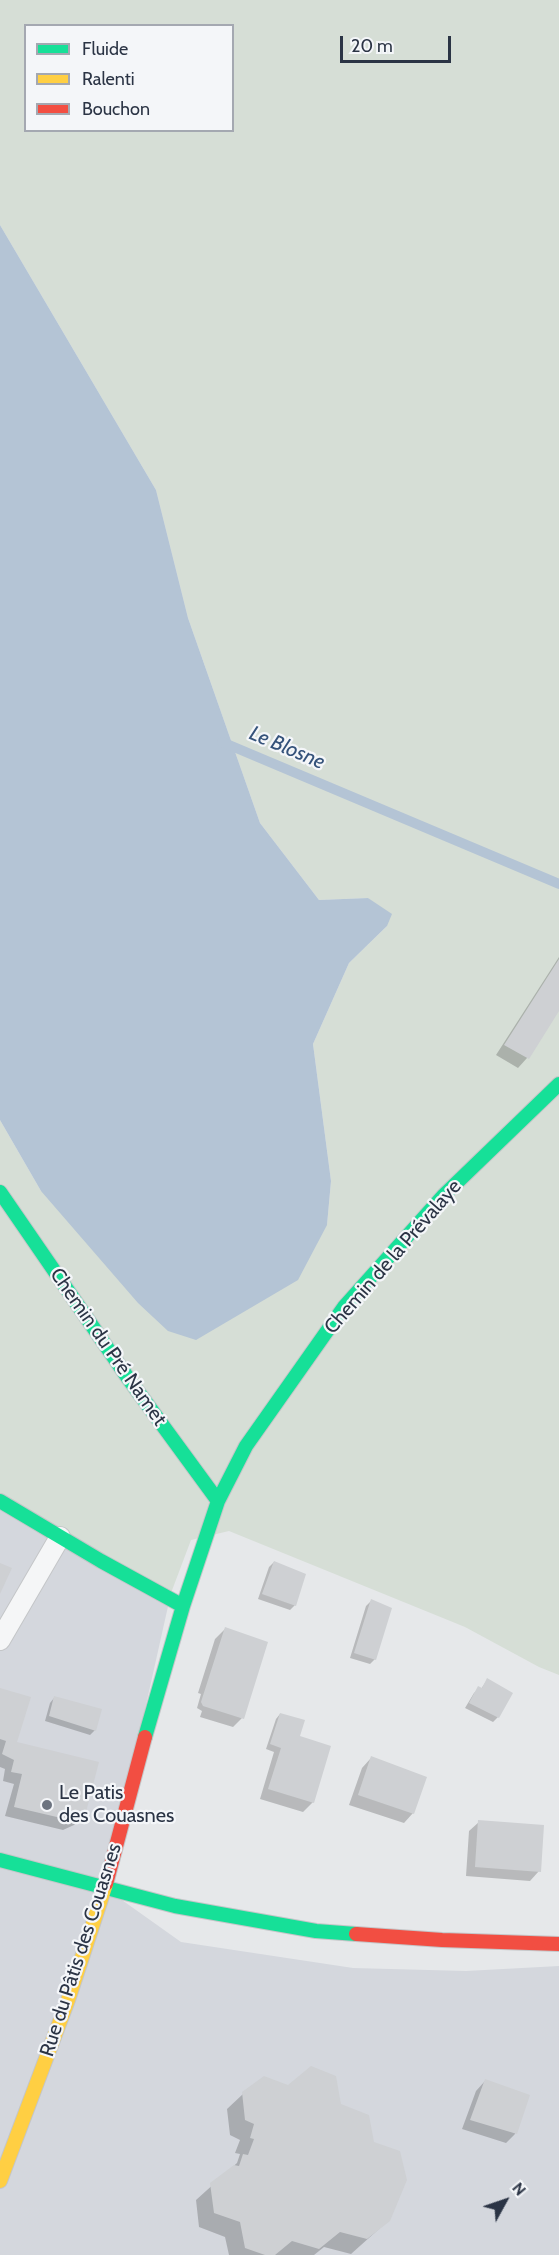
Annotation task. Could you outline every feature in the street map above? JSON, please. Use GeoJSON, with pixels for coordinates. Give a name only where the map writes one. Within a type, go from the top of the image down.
{"type":"FeatureCollection","features":[{"type":"Feature","properties":{"kind":"street","name":"Chemin de la Prévalaye"},"geometry":{"type":"LineString","coordinates":[[246,1446],[251,1435],[344,1307],[444,1195],[559,1084]]}},
{"type":"Feature","properties":{"kind":"street","name":"Chemin du Pré Namet"},"geometry":{"type":"LineString","coordinates":[[0,1192],[128,1378],[218,1501]]}},
{"type":"Feature","properties":{"kind":"street","name":"Rue du Pâtis des Couasnes"},"geometry":{"type":"LineString","coordinates":[[0,2181],[68,2000],[105,1888],[141,1749],[183,1606],[218,1501],[246,1446]]}},
{"type":"Feature","properties":{"kind":"street"},"geometry":{"type":"LineString","coordinates":[[0,1501],[60,1538],[183,1606]]}},
{"type":"Feature","properties":{"kind":"street"},"geometry":{"type":"LineString","coordinates":[[0,1860],[175,1906],[316,1931],[442,1940],[559,1944]]}},
{"type":"Feature","properties":{"kind":"lane"},"geometry":{"type":"LineString","coordinates":[[0,1640],[60,1538]]}},
{"type":"Feature","properties":{"kind":"shaded area"},"geometry":{"type":"Polygon","coordinates":[[[0,0],[559,0],[559,1675],[539,1667],[465,1627],[229,1531],[191,1540],[171,1593],[0,1506],[0,1120],[41,1191],[327,1225],[331,1181],[313,1044],[349,963],[387,926],[368,898],[319,900],[260,823],[188,618],[156,490],[0,225],[0,0]]]}},
{"type":"Feature","properties":{"kind":"shaded area"},"geometry":{"type":"Polygon","coordinates":[[[0,1506],[171,1593],[105,1888],[181,1942],[353,1968],[466,1971],[559,1966],[559,2255],[0,2255],[0,1506]]]}},
{"type":"Feature","properties":{"kind":"water"},"geometry":{"type":"Polygon","coordinates":[[[0,225],[156,490],[188,618],[260,823],[319,900],[368,898],[392,914],[387,926],[349,963],[313,1044],[331,1181],[327,1225],[298,1280],[196,1340],[168,1331],[138,1303],[41,1191],[0,1120],[0,225]]]}},
{"type":"Feature","properties":{"kind":"building"},"geometry":{"type":"Polygon","coordinates":[[[559,959],[559,1011],[529,1059],[504,1045],[559,959]]]}},
{"type":"Feature","properties":{"kind":"building"},"geometry":{"type":"Polygon","coordinates":[[[274,1561],[306,1574],[296,1606],[262,1594],[274,1561]]]}},
{"type":"Feature","properties":{"kind":"building"},"geometry":{"type":"Polygon","coordinates":[[[0,1563],[12,1568],[0,1594],[0,1563]]]}},
{"type":"Feature","properties":{"kind":"building"},"geometry":{"type":"Polygon","coordinates":[[[371,1599],[392,1608],[376,1660],[354,1653],[371,1599]]]}},
{"type":"Feature","properties":{"kind":"building"},"geometry":{"type":"Polygon","coordinates":[[[225,1627],[268,1642],[244,1719],[203,1706],[201,1702],[225,1627]]]}},
{"type":"Feature","properties":{"kind":"building"},"geometry":{"type":"Polygon","coordinates":[[[487,1678],[513,1693],[499,1718],[469,1703],[478,1686],[482,1688],[487,1678]]]}},
{"type":"Feature","properties":{"kind":"building"},"geometry":{"type":"Polygon","coordinates":[[[0,1688],[31,1697],[17,1742],[99,1762],[85,1816],[74,1821],[14,1807],[22,1774],[11,1772],[14,1760],[2,1754],[6,1741],[0,1739],[0,1688]]]}},
{"type":"Feature","properties":{"kind":"building"},"geometry":{"type":"Polygon","coordinates":[[[54,1696],[102,1709],[96,1731],[49,1716],[54,1696]]]}},
{"type":"Feature","properties":{"kind":"building"},"geometry":{"type":"Polygon","coordinates":[[[280,1713],[305,1720],[300,1736],[331,1746],[314,1803],[268,1789],[281,1748],[270,1744],[280,1713]]]}},
{"type":"Feature","properties":{"kind":"building"},"geometry":{"type":"Polygon","coordinates":[[[371,1756],[427,1777],[414,1814],[358,1795],[371,1756]]]}},
{"type":"Feature","properties":{"kind":"building"},"geometry":{"type":"Polygon","coordinates":[[[478,1820],[544,1825],[541,1872],[475,1867],[478,1820]]]}},
{"type":"Feature","properties":{"kind":"building"},"geometry":{"type":"Polygon","coordinates":[[[311,2066],[336,2076],[341,2104],[369,2115],[374,2142],[400,2151],[407,2180],[390,2221],[367,2239],[340,2232],[319,2249],[292,2241],[275,2255],[265,2255],[245,2248],[240,2222],[214,2213],[210,2183],[234,2165],[239,2166],[243,2154],[248,2155],[254,2139],[250,2138],[254,2124],[245,2120],[242,2092],[264,2076],[288,2085],[311,2066]]]}},
{"type":"Feature","properties":{"kind":"building"},"geometry":{"type":"Polygon","coordinates":[[[485,2079],[530,2095],[517,2134],[470,2120],[485,2079]]]}},
{"type":"Feature","properties":{"kind":"waterway","name":"Le Blosne"},"geometry":{"type":"LineString","coordinates":[[222,742],[559,884]]}},
{"type":"Feature","properties":{"kind":"traffic: fast"},"geometry":{"type":"LineString","coordinates":[[145,1737],[183,1606],[218,1501],[246,1446],[344,1307],[444,1195],[559,1084]]}},
{"type":"Feature","properties":{"kind":"traffic: fast"},"geometry":{"type":"LineString","coordinates":[[0,1192],[128,1378],[218,1501]]}},
{"type":"Feature","properties":{"kind":"traffic: fast"},"geometry":{"type":"LineString","coordinates":[[0,1501],[183,1606]]}},
{"type":"Feature","properties":{"kind":"traffic: fast"},"geometry":{"type":"LineString","coordinates":[[0,1860],[175,1906],[316,1931],[356,1934]]}},
{"type":"Feature","properties":{"kind":"traffic: slow"},"geometry":{"type":"LineString","coordinates":[[0,2181],[68,2000],[106,1884]]}},
{"type":"Feature","properties":{"kind":"traffic: jam"},"geometry":{"type":"LineString","coordinates":[[106,1884],[145,1737]]}},
{"type":"Feature","properties":{"kind":"traffic: jam"},"geometry":{"type":"LineString","coordinates":[[356,1934],[559,1944]]}},
{"type":"Feature","properties":{"kind":"place","name":"Le Patis des Couasnes"},"geometry":{"type":"Point","coordinates":[47,1805]}}]}
